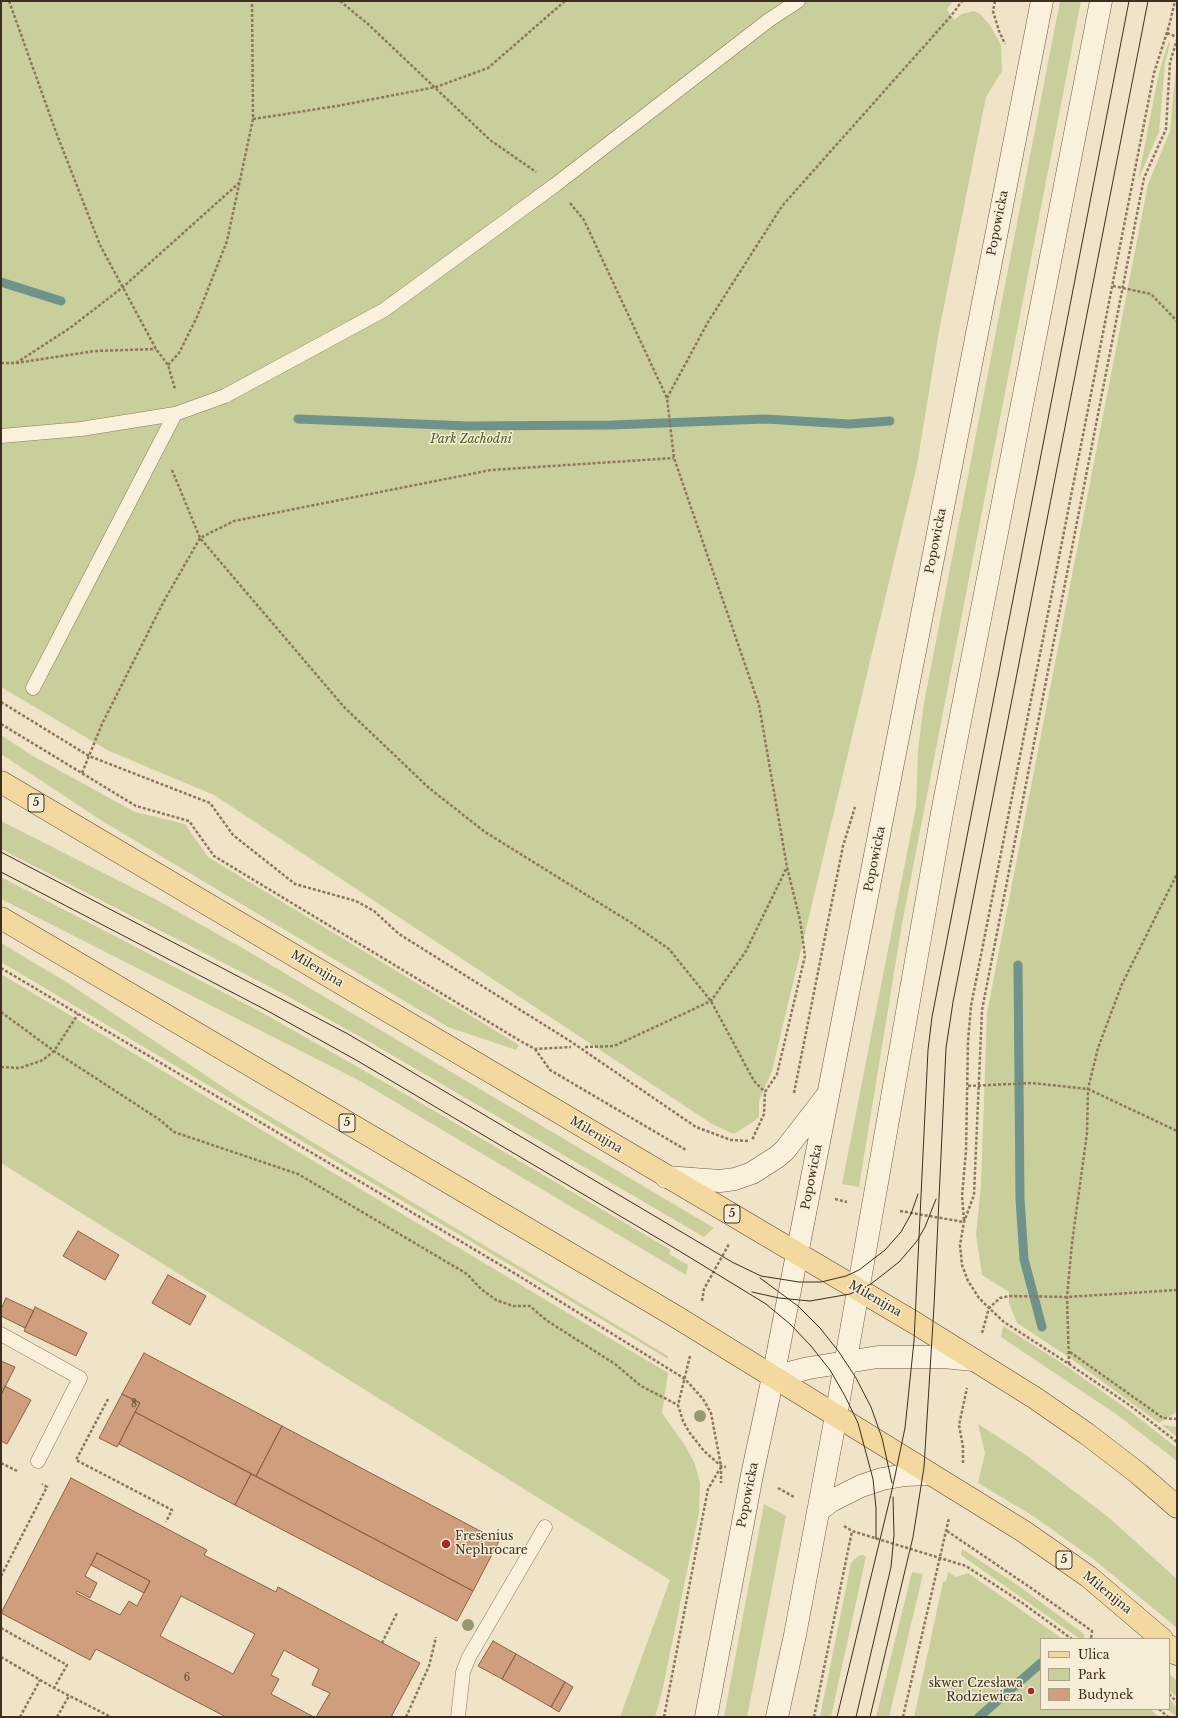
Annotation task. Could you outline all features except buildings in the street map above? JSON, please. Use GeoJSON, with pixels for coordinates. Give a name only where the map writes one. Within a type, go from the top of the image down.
{"type":"FeatureCollection","features":[{"type":"Feature","properties":{"kind":"main road","name":"Milenijna"},"geometry":{"type":"LineString","coordinates":[[1,782],[729,1212],[746,1224],[974,1360],[1035,1398],[1087,1434],[1139,1474],[1177,1507]]}},
{"type":"Feature","properties":{"kind":"main road","name":"Milenijna"},"geometry":{"type":"LineString","coordinates":[[1,918],[675,1316],[1023,1531],[1089,1577],[1161,1638]]}},
{"type":"Feature","properties":{"kind":"street","name":"Popowicka"},"geometry":{"type":"LineString","coordinates":[[706,1717],[752,1475],[773,1377],[829,1093],[1042,1]]}},
{"type":"Feature","properties":{"kind":"street"},"geometry":{"type":"LineString","coordinates":[[777,1717],[795,1635],[836,1416],[942,813],[1101,1]]}},
{"type":"Feature","properties":{"kind":"street"},"geometry":{"type":"LineString","coordinates":[[666,1176],[720,1181],[735,1179],[752,1173],[785,1150],[829,1093]]}},
{"type":"Feature","properties":{"kind":"street"},"geometry":{"type":"LineString","coordinates":[[773,1377],[846,1361],[910,1356],[974,1360]]}},
{"type":"Feature","properties":{"kind":"street"},"geometry":{"type":"LineString","coordinates":[[818,1511],[831,1501],[860,1486],[882,1479],[905,1475],[929,1474]]}},
{"type":"Feature","properties":{"kind":"lane"},"geometry":{"type":"LineString","coordinates":[[1,436],[80,429],[175,414],[225,396],[384,310],[555,185],[769,20],[798,1]]}},
{"type":"Feature","properties":{"kind":"lane"},"geometry":{"type":"LineString","coordinates":[[33,688],[175,414]]}},
{"type":"Feature","properties":{"kind":"lane"},"geometry":{"type":"LineString","coordinates":[[1,1334],[80,1378],[38,1461]]}},
{"type":"Feature","properties":{"kind":"lane"},"geometry":{"type":"LineString","coordinates":[[458,1717],[463,1672],[469,1657],[545,1527]]}},
{"type":"Feature","properties":{"kind":"path"},"geometry":{"type":"LineString","coordinates":[[9,1],[56,132],[100,245],[156,349],[168,365],[175,389],[175,414]]}},
{"type":"Feature","properties":{"kind":"path"},"geometry":{"type":"LineString","coordinates":[[168,365],[179,353],[197,317],[227,241],[252,119],[252,1]]}},
{"type":"Feature","properties":{"kind":"path"},"geometry":{"type":"LineString","coordinates":[[1,702],[88,756],[210,803],[233,835],[294,884],[356,901],[374,911],[399,934],[570,1041],[666,1108],[696,1127],[732,1140],[751,1141],[764,1114],[765,1092],[777,1074],[805,956],[800,920],[787,867],[759,706],[674,458],[670,412],[667,398],[584,220],[555,185],[490,140],[436,87],[368,24],[340,1]]}},
{"type":"Feature","properties":{"kind":"path"},"geometry":{"type":"LineString","coordinates":[[252,119],[337,106],[436,87],[488,68],[565,1]]}},
{"type":"Feature","properties":{"kind":"path"},"geometry":{"type":"LineString","coordinates":[[667,398],[708,322],[782,206],[951,16],[962,1]]}},
{"type":"Feature","properties":{"kind":"path"},"geometry":{"type":"LineString","coordinates":[[964,1222],[962,1196],[966,1151],[969,1024],[973,999],[1154,73],[1167,33],[1175,1]]}},
{"type":"Feature","properties":{"kind":"path"},"geometry":{"type":"LineString","coordinates":[[1167,33],[1177,39],[1170,62],[1166,129],[1144,178],[982,1010],[974,1195],[964,1222],[960,1245],[962,1265],[968,1281],[979,1298],[1004,1322],[1128,1404],[1177,1442]]}},
{"type":"Feature","properties":{"kind":"path"},"geometry":{"type":"LineString","coordinates":[[16,363],[70,328],[123,287],[240,181]]}},
{"type":"Feature","properties":{"kind":"path"},"geometry":{"type":"LineString","coordinates":[[1113,286],[1151,294],[1177,322]]}},
{"type":"Feature","properties":{"kind":"path"},"geometry":{"type":"LineString","coordinates":[[1,364],[95,351],[156,349]]}},
{"type":"Feature","properties":{"kind":"path"},"geometry":{"type":"LineString","coordinates":[[82,773],[102,724],[160,608],[200,538],[234,520],[491,470],[674,458]]}},
{"type":"Feature","properties":{"kind":"path"},"geometry":{"type":"LineString","coordinates":[[172,462],[172,470],[200,538],[344,707],[429,788],[485,832],[630,922],[669,949],[710,1001],[754,1081],[765,1092]]}},
{"type":"Feature","properties":{"kind":"path"},"geometry":{"type":"LineString","coordinates":[[1,724],[136,806],[189,821],[214,856],[535,1049],[550,1070],[687,1151]]}},
{"type":"Feature","properties":{"kind":"path"},"geometry":{"type":"LineString","coordinates":[[585,1047],[614,1046],[710,1001],[746,951],[787,867]]}},
{"type":"Feature","properties":{"kind":"path"},"geometry":{"type":"LineString","coordinates":[[1069,1364],[1068,1297],[1072,1243],[1087,1133],[1088,1089],[1098,1048],[1122,984],[1177,874]]}},
{"type":"Feature","properties":{"kind":"path"},"geometry":{"type":"LineString","coordinates":[[1,968],[504,1266],[685,1380],[703,1399],[711,1413],[721,1466],[708,1489],[664,1717]]}},
{"type":"Feature","properties":{"kind":"path"},"geometry":{"type":"LineString","coordinates":[[1,1012],[54,1051],[160,1120],[174,1132],[298,1174],[466,1274],[481,1289],[496,1300],[513,1306],[530,1306],[546,1320],[615,1364],[641,1386],[678,1405]]}},
{"type":"Feature","properties":{"kind":"path"},"geometry":{"type":"LineString","coordinates":[[1,1067],[20,1068],[43,1060],[54,1051],[78,1014]]}},
{"type":"Feature","properties":{"kind":"path"},"geometry":{"type":"LineString","coordinates":[[535,1049],[570,1047]]}},
{"type":"Feature","properties":{"kind":"path"},"geometry":{"type":"LineString","coordinates":[[968,1086],[1032,1083],[1088,1089],[1177,1131]]}},
{"type":"Feature","properties":{"kind":"path"},"geometry":{"type":"LineString","coordinates":[[904,1212],[964,1222]]}},
{"type":"Feature","properties":{"kind":"path"},"geometry":{"type":"LineString","coordinates":[[704,1289],[730,1243]]}},
{"type":"Feature","properties":{"kind":"path"},"geometry":{"type":"LineString","coordinates":[[983,1330],[989,1308],[1000,1298],[1010,1296],[1068,1297],[1177,1290]]}},
{"type":"Feature","properties":{"kind":"path"},"geometry":{"type":"LineString","coordinates":[[1070,1352],[1163,1418],[1177,1419]]}},
{"type":"Feature","properties":{"kind":"path"},"geometry":{"type":"LineString","coordinates":[[688,1364],[678,1405],[689,1432],[704,1451],[721,1466],[733,1468]]}},
{"type":"Feature","properties":{"kind":"path"},"geometry":{"type":"LineString","coordinates":[[108,1399],[76,1460],[172,1510],[166,1522]]}},
{"type":"Feature","properties":{"kind":"path"},"geometry":{"type":"LineString","coordinates":[[960,1412],[959,1425],[963,1447],[963,1466]]}},
{"type":"Feature","properties":{"kind":"path"},"geometry":{"type":"LineString","coordinates":[[1,1463],[22,1474]]}},
{"type":"Feature","properties":{"kind":"path"},"geometry":{"type":"LineString","coordinates":[[1,1576],[47,1487],[35,1480]]}},
{"type":"Feature","properties":{"kind":"path"},"geometry":{"type":"LineString","coordinates":[[776,1486],[793,1497]]}},
{"type":"Feature","properties":{"kind":"path"},"geometry":{"type":"LineString","coordinates":[[903,1717],[941,1558],[948,1522]]}},
{"type":"Feature","properties":{"kind":"path"},"geometry":{"type":"LineString","coordinates":[[814,1717],[852,1531],[966,1566],[1021,1602],[1071,1638]]}},
{"type":"Feature","properties":{"kind":"path"},"geometry":{"type":"LineString","coordinates":[[947,1531],[1026,1584],[1092,1631],[1091,1638]]}},
{"type":"Feature","properties":{"kind":"path"},"geometry":{"type":"LineString","coordinates":[[382,1643],[397,1613]]}},
{"type":"Feature","properties":{"kind":"path"},"geometry":{"type":"LineString","coordinates":[[1,1628],[67,1665],[54,1688]]}},
{"type":"Feature","properties":{"kind":"path"},"geometry":{"type":"LineString","coordinates":[[406,1717],[429,1666],[436,1637]]}},
{"type":"Feature","properties":{"kind":"path"},"geometry":{"type":"LineString","coordinates":[[1,1657],[54,1688],[111,1717]]}},
{"type":"Feature","properties":{"kind":"path"},"geometry":{"type":"LineString","coordinates":[[20,1717],[40,1680]]}},
{"type":"Feature","properties":{"kind":"path"},"geometry":{"type":"LineString","coordinates":[[57,1717],[69,1696]]}},
{"type":"Feature","properties":{"kind":"green space","name":"Park Zachodni"},"geometry":{"type":"Polygon","coordinates":[[[1,1],[953,1],[947,9],[954,20],[962,14],[974,11],[980,14],[990,25],[1001,45],[1002,71],[986,97],[939,331],[917,465],[772,1071],[759,1101],[759,1117],[753,1122],[734,1134],[712,1124],[214,795],[109,751],[1,687],[1,1]]]}},
{"type":"Feature","properties":{"kind":"green space"},"geometry":{"type":"Polygon","coordinates":[[[1060,1],[1081,1],[902,924],[859,1187],[842,1184],[916,807],[918,750],[924,703],[1060,1]]]}},
{"type":"Feature","properties":{"kind":"green space"},"geometry":{"type":"Polygon","coordinates":[[[1169,41],[1170,44],[1165,63],[1159,132],[1138,180],[1159,72],[1169,41]]]}},
{"type":"Feature","properties":{"kind":"green space"},"geometry":{"type":"Polygon","coordinates":[[[1177,57],[1177,1412],[1159,1423],[1070,1358],[1017,1323],[1009,1303],[1009,1292],[982,1275],[976,1235],[981,1185],[987,1013],[1148,184],[1170,131],[1177,57]]]}},
{"type":"Feature","properties":{"kind":"green space"},"geometry":{"type":"Polygon","coordinates":[[[1,735],[31,755],[135,812],[185,824],[208,857],[519,1045],[516,1050],[448,1027],[102,821],[1,754],[1,735]]]}},
{"type":"Feature","properties":{"kind":"green space"},"geometry":{"type":"Polygon","coordinates":[[[1,821],[155,899],[239,946],[714,1228],[704,1237],[373,1044],[280,992],[1,849],[1,821]]]}},
{"type":"Feature","properties":{"kind":"green space"},"geometry":{"type":"Polygon","coordinates":[[[1,877],[261,1012],[426,1106],[671,1250],[669,1254],[688,1265],[686,1275],[360,1081],[1,899],[1,877]]]}},
{"type":"Feature","properties":{"kind":"green space"},"geometry":{"type":"Polygon","coordinates":[[[1,943],[68,983],[241,1099],[668,1356],[668,1359],[1,962],[1,943]]]}},
{"type":"Feature","properties":{"kind":"green space"},"geometry":{"type":"Polygon","coordinates":[[[1,974],[668,1373],[662,1413],[686,1447],[694,1462],[700,1483],[699,1513],[662,1692],[655,1717],[620,1717],[670,1580],[1,1163],[1,974]]]}},
{"type":"Feature","properties":{"kind":"green space"},"geometry":{"type":"Polygon","coordinates":[[[1003,1326],[1060,1362],[1126,1408],[1177,1448],[1177,1461],[1116,1414],[1001,1337],[1003,1326]]]}},
{"type":"Feature","properties":{"kind":"green space"},"geometry":{"type":"Polygon","coordinates":[[[978,1424],[1026,1455],[1107,1516],[1177,1579],[1177,1628],[1092,1558],[1033,1516],[978,1483],[985,1453],[978,1424]]]}},
{"type":"Feature","properties":{"kind":"green space"},"geometry":{"type":"Polygon","coordinates":[[[1162,1425],[1177,1427],[1177,1437],[1162,1425]]]}},
{"type":"Feature","properties":{"kind":"green space"},"geometry":{"type":"Polygon","coordinates":[[[764,1504],[786,1516],[747,1717],[724,1717],[764,1504]]]}},
{"type":"Feature","properties":{"kind":"green space"},"geometry":{"type":"Polygon","coordinates":[[[962,1549],[1019,1586],[1084,1634],[1084,1638],[1079,1638],[961,1555],[962,1549]]]}},
{"type":"Feature","properties":{"kind":"green space"},"geometry":{"type":"Polygon","coordinates":[[[863,1555],[866,1557],[831,1717],[820,1717],[851,1563],[858,1556],[863,1555]]]}},
{"type":"Feature","properties":{"kind":"green space"},"geometry":{"type":"Polygon","coordinates":[[[912,1572],[923,1574],[889,1717],[876,1717],[912,1572]]]}},
{"type":"Feature","properties":{"kind":"green space"},"geometry":{"type":"Polygon","coordinates":[[[948,1572],[956,1577],[968,1573],[1062,1638],[1040,1638],[1040,1710],[1151,1710],[1159,1717],[914,1717],[943,1582],[946,1581],[948,1572]]]}},
{"type":"Feature","properties":{"kind":"green space"},"geometry":{"type":"Polygon","coordinates":[[[1170,1675],[1177,1681],[1177,1697],[1170,1691],[1170,1675]]]}},
{"type":"Feature","properties":{"kind":"green space"},"geometry":{"type":"Polygon","coordinates":[[[1170,1699],[1177,1708],[1177,1717],[1168,1710],[1170,1710],[1170,1699]]]}},
{"type":"Feature","properties":{"kind":"waterway"},"geometry":{"type":"LineString","coordinates":[[1,282],[61,301]]}},
{"type":"Feature","properties":{"kind":"waterway"},"geometry":{"type":"LineString","coordinates":[[298,419],[468,426],[612,425],[765,419],[849,424],[890,421]]}},
{"type":"Feature","properties":{"kind":"waterway"},"geometry":{"type":"LineString","coordinates":[[1018,965],[1020,1199],[1024,1259],[1042,1327]]}},
{"type":"Feature","properties":{"kind":"waterway"},"geometry":{"type":"LineString","coordinates":[[979,1717],[1040,1664]]}},
{"type":"Feature","properties":{"kind":"tram line"},"geometry":{"type":"LineString","coordinates":[[837,1717],[892,1490],[905,1428],[914,1341],[928,1050],[932,1017],[1129,1]]}},
{"type":"Feature","properties":{"kind":"tram line"},"geometry":{"type":"LineString","coordinates":[[870,1717],[913,1537],[924,1467],[934,1306],[946,1048],[953,1002],[1148,1]]}},
{"type":"Feature","properties":{"kind":"tram line"},"geometry":{"type":"LineString","coordinates":[[1,852],[348,1034],[732,1262],[761,1276],[799,1282],[821,1282],[846,1276],[859,1270],[885,1250],[901,1232],[911,1214],[918,1194]]}},
{"type":"Feature","properties":{"kind":"tram line"},"geometry":{"type":"LineString","coordinates":[[1,872],[266,1010],[356,1060],[681,1252],[766,1304],[790,1324],[811,1346],[830,1370],[858,1423],[873,1479],[876,1508],[876,1539]]}},
{"type":"Feature","properties":{"kind":"tram line"},"geometry":{"type":"LineString","coordinates":[[752,1292],[779,1298],[810,1301],[850,1294],[871,1284],[899,1262],[917,1241],[925,1227],[936,1199]]}},
{"type":"Feature","properties":{"kind":"tram line"},"geometry":{"type":"LineString","coordinates":[[760,1278],[798,1306],[820,1328],[839,1352],[856,1378],[871,1407],[882,1438],[892,1483]]}},
{"type":"Feature","properties":{"kind":"tram line"},"geometry":{"type":"LineString","coordinates":[[856,1717],[891,1567],[894,1535],[893,1497]]}},
{"type":"Feature","properties":{"kind":"place","name":"Fresenius Nephrocare"},"geometry":{"type":"Point","coordinates":[446,1544]}},
{"type":"Feature","properties":{"kind":"place","name":"skwer Czesława Rodziewicza"},"geometry":{"type":"Point","coordinates":[1031,1691]}}]}
